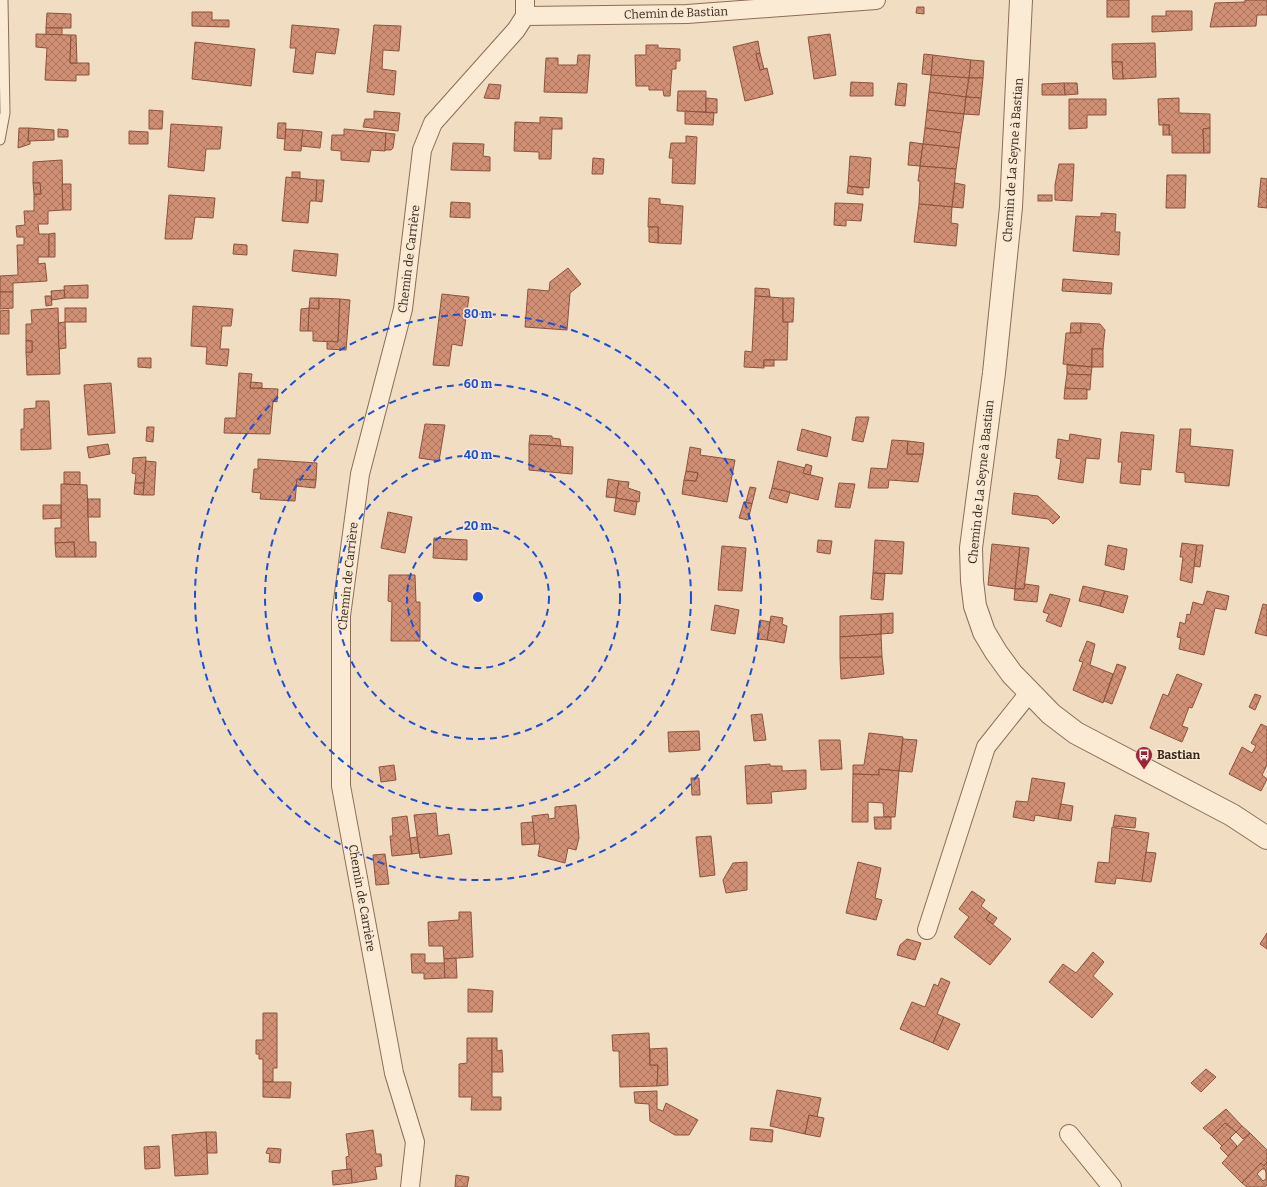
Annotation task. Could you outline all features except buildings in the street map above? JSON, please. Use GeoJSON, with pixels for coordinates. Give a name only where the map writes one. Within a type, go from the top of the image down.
{"type":"FeatureCollection","features":[{"type":"Feature","properties":{"kind":"street","name":"Chemin de Bastian"},"geometry":{"type":"LineString","coordinates":[[525,8],[687,14],[876,0]]}},
{"type":"Feature","properties":{"kind":"street","name":"Chemin de La Seyne à Bastian"},"geometry":{"type":"LineString","coordinates":[[1021,0],[1018,88],[1011,206],[994,373],[971,548],[975,606],[984,632],[1012,674],[1051,714],[1076,733],[1232,815],[1267,838]]}},
{"type":"Feature","properties":{"kind":"street","name":"Chemin de Carrière"},"geometry":{"type":"LineString","coordinates":[[410,1187],[415,1142],[394,1073],[341,786],[341,616],[360,474],[403,310],[422,150],[433,123],[516,30],[525,8]]}},
{"type":"Feature","properties":{"kind":"street"},"geometry":{"type":"LineString","coordinates":[[927,930],[986,747],[1029,693]]}},
{"type":"Feature","properties":{"kind":"street"},"geometry":{"type":"LineString","coordinates":[[1069,1134],[1112,1187]]}},
{"type":"Feature","properties":{"kind":"lane"},"geometry":{"type":"LineString","coordinates":[[0,140],[5,113],[2,0]]}},
{"type":"Feature","properties":{"kind":"place","name":"Bastian"},"geometry":{"type":"Point","coordinates":[1144,770]}}]}
